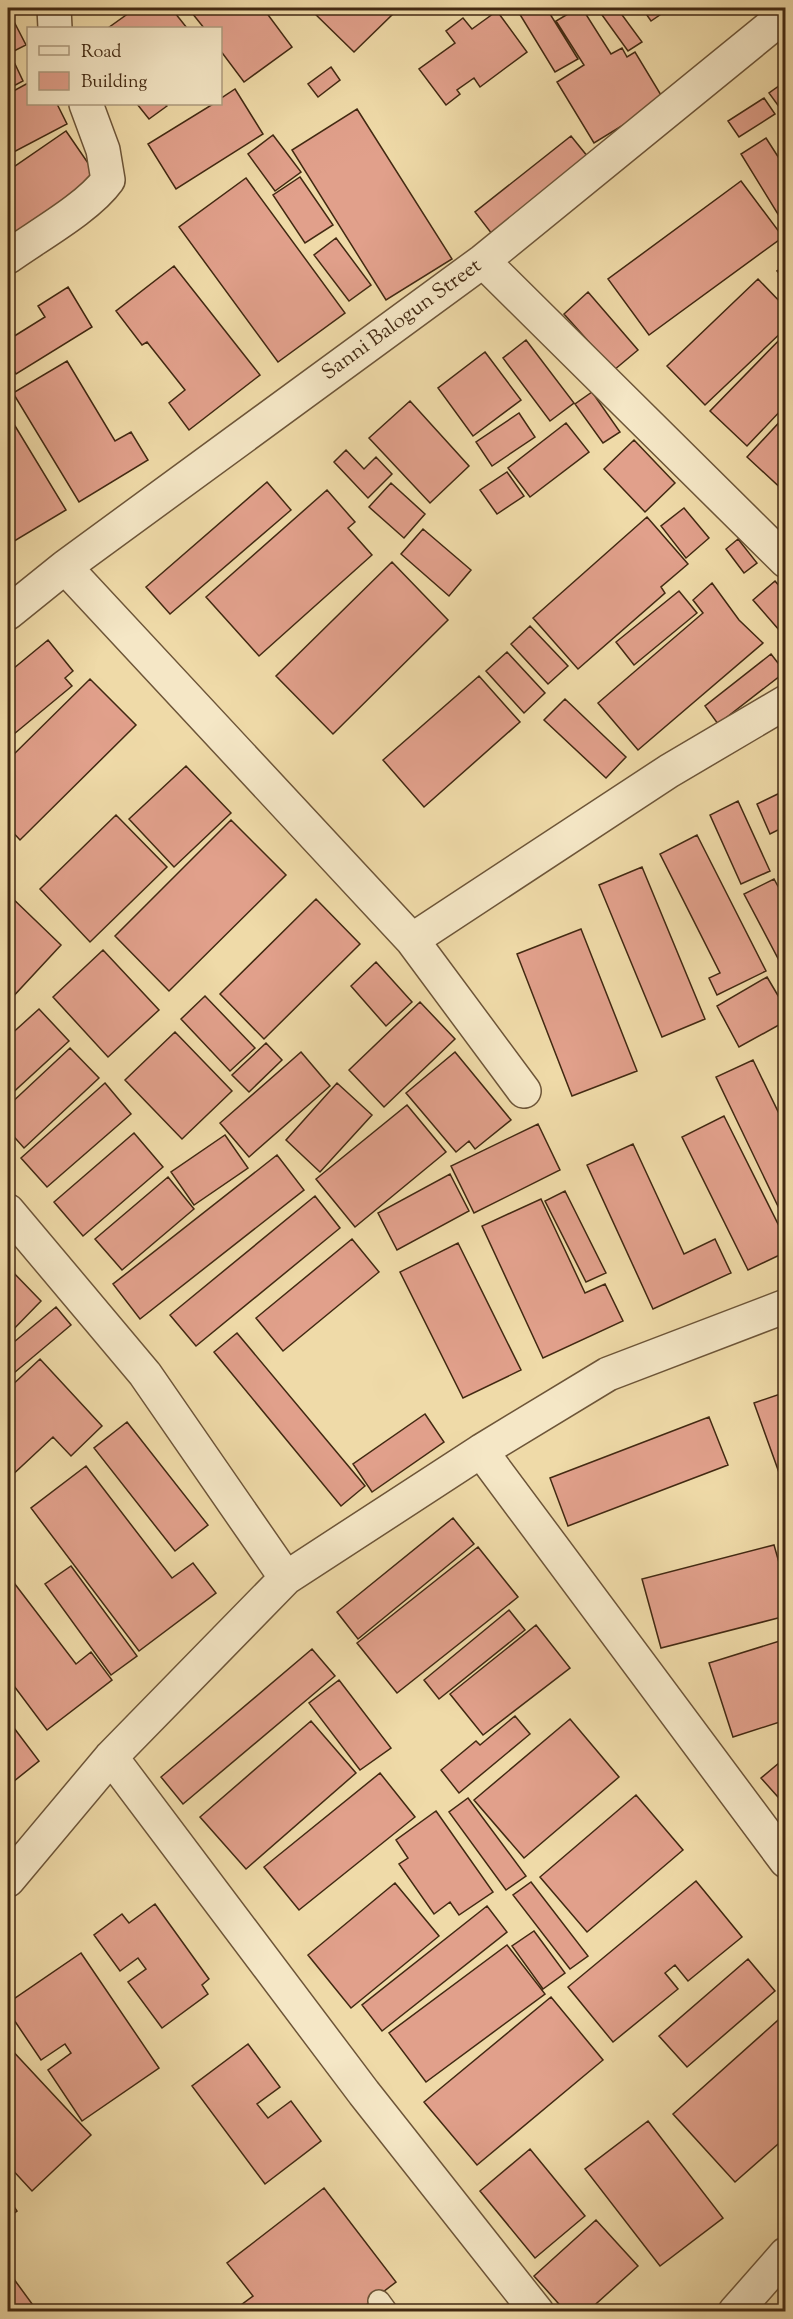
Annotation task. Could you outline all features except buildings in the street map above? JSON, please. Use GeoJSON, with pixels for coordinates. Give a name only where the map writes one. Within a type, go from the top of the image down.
{"type":"FeatureCollection","features":[{"type":"Feature","properties":{"kind":"street"},"geometry":{"type":"LineString","coordinates":[[54,8],[55,27]]}},
{"type":"Feature","properties":{"kind":"street","name":"Sanni Balogun Street"},"geometry":{"type":"LineString","coordinates":[[8,613],[65,567],[483,261],[786,14]]}},
{"type":"Feature","properties":{"kind":"street"},"geometry":{"type":"LineString","coordinates":[[8,257],[74,210],[102,188],[108,180],[103,150],[86,105]]}},
{"type":"Feature","properties":{"kind":"street"},"geometry":{"type":"LineString","coordinates":[[483,261],[786,561]]}},
{"type":"Feature","properties":{"kind":"street"},"geometry":{"type":"LineString","coordinates":[[65,567],[412,940],[524,1090]]}},
{"type":"Feature","properties":{"kind":"street"},"geometry":{"type":"LineString","coordinates":[[412,940],[669,771],[786,702]]}},
{"type":"Feature","properties":{"kind":"street"},"geometry":{"type":"LineString","coordinates":[[8,1211],[145,1374],[286,1578]]}},
{"type":"Feature","properties":{"kind":"street"},"geometry":{"type":"LineString","coordinates":[[8,1880],[111,1757],[286,1578],[481,1451],[608,1374],[786,1306]]}},
{"type":"Feature","properties":{"kind":"street"},"geometry":{"type":"LineString","coordinates":[[481,1451],[786,1861]]}},
{"type":"Feature","properties":{"kind":"street"},"geometry":{"type":"LineString","coordinates":[[111,1757],[364,2093],[537,2312]]}},
{"type":"Feature","properties":{"kind":"street"},"geometry":{"type":"LineString","coordinates":[[735,2312],[786,2254]]}}]}
